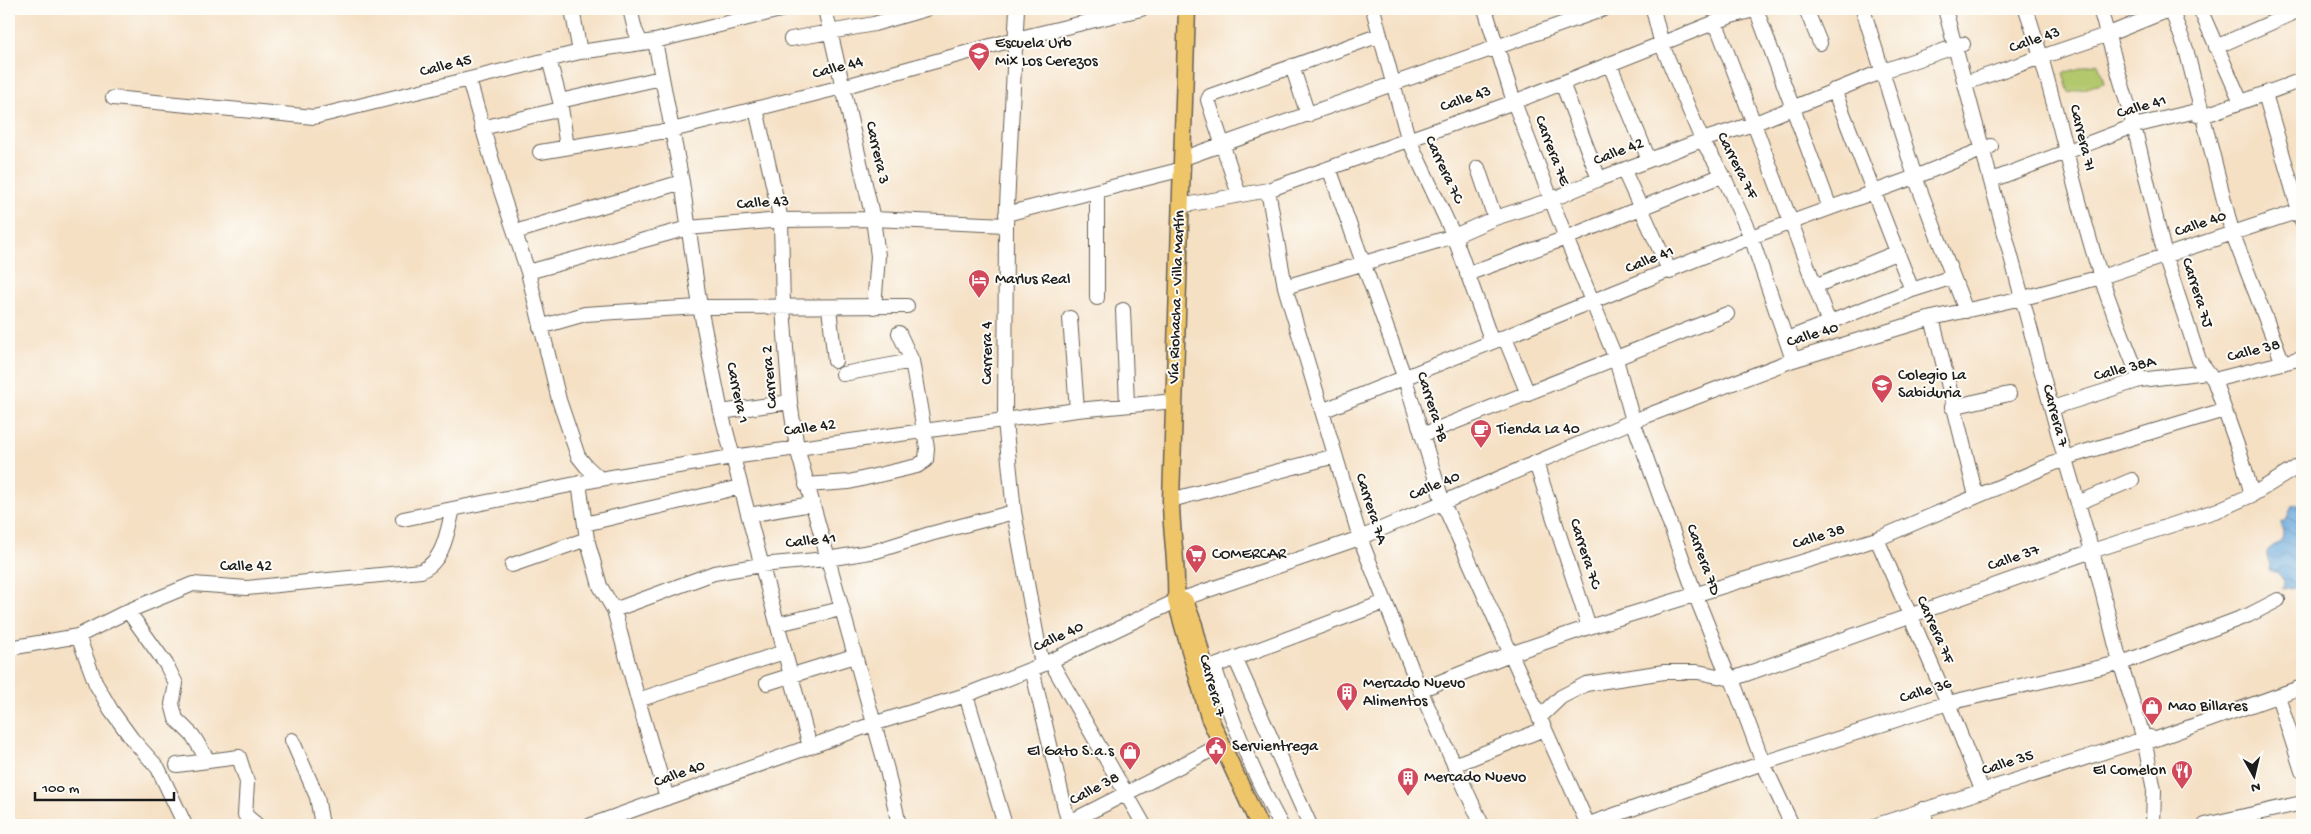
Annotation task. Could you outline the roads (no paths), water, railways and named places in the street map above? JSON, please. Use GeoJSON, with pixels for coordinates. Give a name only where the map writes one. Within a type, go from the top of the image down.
{"type":"FeatureCollection","features":[{"type":"Feature","properties":{"kind":"main road","name":"Vía Riohacha - Villa Martín"},"geometry":{"type":"LineString","coordinates":[[1179,595],[1171,529],[1171,500],[1187,9]]}},
{"type":"Feature","properties":{"kind":"main road","name":"Carrera 7"},"geometry":{"type":"LineString","coordinates":[[1179,595],[1205,669],[1218,714],[1271,825]]}},
{"type":"Feature","properties":{"kind":"main road","name":"Carrera 7"},"geometry":{"type":"LineString","coordinates":[[1205,669],[1209,717],[1259,825]]}},
{"type":"Feature","properties":{"kind":"street"},"geometry":{"type":"LineString","coordinates":[[572,9],[580,52]]}},
{"type":"Feature","properties":{"kind":"street","name":"Carrera 1"},"geometry":{"type":"LineString","coordinates":[[630,9],[634,30],[648,42],[661,78],[682,182],[700,307],[721,412],[740,487],[750,515],[761,565],[810,747]]}},
{"type":"Feature","properties":{"kind":"street","name":"Calle 45"},"geometry":{"type":"LineString","coordinates":[[113,98],[314,117],[580,52],[648,42],[784,9]]}},
{"type":"Feature","properties":{"kind":"street","name":"Carrera 3"},"geometry":{"type":"LineString","coordinates":[[825,9],[873,219],[878,256],[874,308]]}},
{"type":"Feature","properties":{"kind":"street"},"geometry":{"type":"LineString","coordinates":[[791,39],[874,24],[926,9]]}},
{"type":"Feature","properties":{"kind":"street","name":"Carrera 4"},"geometry":{"type":"LineString","coordinates":[[1017,9],[1006,220],[1005,421],[1014,512],[1042,665],[1067,825]]}},
{"type":"Feature","properties":{"kind":"street","name":"Calle 44"},"geometry":{"type":"LineString","coordinates":[[540,152],[672,130],[842,87],[1016,39],[1141,9]]}},
{"type":"Feature","properties":{"kind":"street","name":"Carrera 7C"},"geometry":{"type":"LineString","coordinates":[[1372,9],[1408,138],[1454,236],[1467,274],[1528,394]]}},
{"type":"Feature","properties":{"kind":"street","name":"Carrera 7E"},"geometry":{"type":"LineString","coordinates":[[1484,9],[1514,102],[1592,302]]}},
{"type":"Feature","properties":{"kind":"street","name":"Calle 43"},"geometry":{"type":"LineString","coordinates":[[528,272],[688,228],[781,220],[1006,220],[1183,164],[1222,145],[1604,9]]}},
{"type":"Feature","properties":{"kind":"street","name":"Carrera 7F"},"geometry":{"type":"LineString","coordinates":[[1653,9],[1662,45],[1702,140],[1723,175],[1751,237],[1793,360]]}},
{"type":"Feature","properties":{"kind":"street"},"geometry":{"type":"LineString","coordinates":[[1757,9],[1830,208]]}},
{"type":"Feature","properties":{"kind":"street","name":"Calle 43"},"geometry":{"type":"LineString","coordinates":[[1180,206],[1268,190],[1408,138],[1514,102],[1716,23],[1731,12],[1757,9]]}},
{"type":"Feature","properties":{"kind":"street"},"geometry":{"type":"LineString","coordinates":[[1806,9],[1820,42]]}},
{"type":"Feature","properties":{"kind":"street"},"geometry":{"type":"LineString","coordinates":[[1863,9],[1915,177],[1966,311]]}},
{"type":"Feature","properties":{"kind":"street","name":"Carrera 7"},"geometry":{"type":"LineString","coordinates":[[1945,9],[1960,45]]}},
{"type":"Feature","properties":{"kind":"street","name":"Carrera 7"},"geometry":{"type":"LineString","coordinates":[[1954,9],[1969,82],[2068,458],[2096,550],[2123,661],[2160,788],[2160,825]]}},
{"type":"Feature","properties":{"kind":"street","name":"Carrera 7I"},"geometry":{"type":"LineString","coordinates":[[2026,9],[2043,57],[2065,152],[2101,277],[2140,380]]}},
{"type":"Feature","properties":{"kind":"street","name":"Carrera 7J"},"geometry":{"type":"LineString","coordinates":[[2100,9],[2109,34],[2134,126],[2165,256],[2199,360],[2210,376],[2224,410],[2252,495]]}},
{"type":"Feature","properties":{"kind":"street"},"geometry":{"type":"LineString","coordinates":[[2171,9],[2186,49],[2232,232],[2284,363]]}},
{"type":"Feature","properties":{"kind":"street","name":"Calle 43"},"geometry":{"type":"LineString","coordinates":[[1969,82],[2109,34],[2171,9]]}},
{"type":"Feature","properties":{"kind":"street"},"geometry":{"type":"LineString","coordinates":[[2200,9],[2241,102]]}},
{"type":"Feature","properties":{"kind":"street"},"geometry":{"type":"LineString","coordinates":[[2216,47],[2302,9]]}},
{"type":"Feature","properties":{"kind":"street"},"geometry":{"type":"LineString","coordinates":[[1716,23],[1829,323]]}},
{"type":"Feature","properties":{"kind":"street"},"geometry":{"type":"LineString","coordinates":[[1239,195],[1208,100],[1210,96],[1380,35]]}},
{"type":"Feature","properties":{"kind":"street","name":"Calle 42"},"geometry":{"type":"LineString","coordinates":[[1285,287],[1361,262],[1454,236],[1495,218],[1551,200],[1599,179],[1702,140],[1753,124],[1834,90],[1960,45]]}},
{"type":"Feature","properties":{"kind":"street"},"geometry":{"type":"LineString","coordinates":[[550,59],[567,148]]}},
{"type":"Feature","properties":{"kind":"street"},"geometry":{"type":"LineString","coordinates":[[1610,65],[1649,160]]}},
{"type":"Feature","properties":{"kind":"street"},"geometry":{"type":"LineString","coordinates":[[1292,66],[1308,115]]}},
{"type":"Feature","properties":{"kind":"street"},"geometry":{"type":"LineString","coordinates":[[482,128],[661,78]]}},
{"type":"Feature","properties":{"kind":"street"},"geometry":{"type":"LineString","coordinates":[[469,80],[482,128],[528,272],[558,400],[578,456],[600,479]]}},
{"type":"Feature","properties":{"kind":"street","name":"Calle 41"},"geometry":{"type":"LineString","coordinates":[[1996,179],[2134,126],[2192,112],[2203,116],[2302,80]]}},
{"type":"Feature","properties":{"kind":"street"},"geometry":{"type":"LineString","coordinates":[[1562,83],[1599,179]]}},
{"type":"Feature","properties":{"kind":"street"},"geometry":{"type":"LineString","coordinates":[[1834,90],[1912,290]]}},
{"type":"Feature","properties":{"kind":"street"},"geometry":{"type":"LineString","coordinates":[[2264,94],[2301,214]]}},
{"type":"Feature","properties":{"kind":"street","name":"Carrera 2"},"geometry":{"type":"LineString","coordinates":[[756,109],[781,220],[783,308],[790,402],[796,448],[889,778],[899,825]]}},
{"type":"Feature","properties":{"kind":"street","name":"Calle 41"},"geometry":{"type":"LineString","coordinates":[[1322,411],[1670,272],[1751,237],[1915,177],[1987,147]]}},
{"type":"Feature","properties":{"kind":"street","name":"Carrera 7B"},"geometry":{"type":"LineString","coordinates":[[1329,168],[1404,379],[1443,503],[1587,825]]}},
{"type":"Feature","properties":{"kind":"street"},"geometry":{"type":"LineString","coordinates":[[1478,168],[1495,218]]}},
{"type":"Feature","properties":{"kind":"street"},"geometry":{"type":"LineString","coordinates":[[1624,171],[1670,272]]}},
{"type":"Feature","properties":{"kind":"street"},"geometry":{"type":"LineString","coordinates":[[1467,274],[1566,238],[1723,175]]}},
{"type":"Feature","properties":{"kind":"street"},"geometry":{"type":"LineString","coordinates":[[515,232],[682,182]]}},
{"type":"Feature","properties":{"kind":"street","name":"Carrera 7A"},"geometry":{"type":"LineString","coordinates":[[1268,190],[1285,287],[1360,538],[1420,690],[1482,825]]}},
{"type":"Feature","properties":{"kind":"street"},"geometry":{"type":"LineString","coordinates":[[1097,192],[1097,298]]}},
{"type":"Feature","properties":{"kind":"street","name":"Calle 40"},"geometry":{"type":"LineString","coordinates":[[591,825],[873,724],[966,695],[1042,665],[1179,595],[1360,538],[1633,421],[1793,360],[1932,318],[2027,297],[2101,277],[2232,232],[2301,214]]}},
{"type":"Feature","properties":{"kind":"street"},"geometry":{"type":"LineString","coordinates":[[1815,286],[1898,252]]}},
{"type":"Feature","properties":{"kind":"street"},"geometry":{"type":"LineString","coordinates":[[1787,339],[1912,290],[1953,277]]}},
{"type":"Feature","properties":{"kind":"street","name":"Carrera 7D"},"geometry":{"type":"LineString","coordinates":[[1592,302],[1616,359],[1633,421],[1696,594],[1726,671],[1732,679],[1763,764],[1792,825]]}},
{"type":"Feature","properties":{"kind":"street"},"geometry":{"type":"LineString","coordinates":[[540,327],[585,314],[700,307],[874,308],[907,306]]}},
{"type":"Feature","properties":{"kind":"street"},"geometry":{"type":"LineString","coordinates":[[829,308],[835,361]]}},
{"type":"Feature","properties":{"kind":"street"},"geometry":{"type":"LineString","coordinates":[[1123,310],[1128,404]]}},
{"type":"Feature","properties":{"kind":"street"},"geometry":{"type":"LineString","coordinates":[[1422,435],[1727,314]]}},
{"type":"Feature","properties":{"kind":"street"},"geometry":{"type":"LineString","coordinates":[[1070,318],[1078,410]]}},
{"type":"Feature","properties":{"kind":"street"},"geometry":{"type":"LineString","coordinates":[[1932,318],[1952,407],[1976,496]]}},
{"type":"Feature","properties":{"kind":"street"},"geometry":{"type":"LineString","coordinates":[[806,485],[849,482],[917,466],[926,460],[927,448],[912,361],[899,333]]}},
{"type":"Feature","properties":{"kind":"street","name":"Calle 38"},"geometry":{"type":"LineString","coordinates":[[2210,376],[2302,358]]}},
{"type":"Feature","properties":{"kind":"street"},"geometry":{"type":"LineString","coordinates":[[843,374],[912,361]]}},
{"type":"Feature","properties":{"kind":"street","name":"Calle 38A"},"geometry":{"type":"LineString","coordinates":[[2055,408],[2140,380],[2210,376]]}},
{"type":"Feature","properties":{"kind":"street"},"geometry":{"type":"LineString","coordinates":[[1952,407],[2009,394]]}},
{"type":"Feature","properties":{"kind":"street","name":"Calle 42"},"geometry":{"type":"LineString","coordinates":[[402,519],[600,479],[732,457],[1078,410],[1175,401]]}},
{"type":"Feature","properties":{"kind":"street"},"geometry":{"type":"LineString","coordinates":[[721,412],[790,402]]}},
{"type":"Feature","properties":{"kind":"street","name":"Calle 38"},"geometry":{"type":"LineString","coordinates":[[1420,690],[1510,654],[1589,627],[1877,538],[2068,458],[2224,410]]}},
{"type":"Feature","properties":{"kind":"street"},"geometry":{"type":"LineString","coordinates":[[1171,500],[1335,456]]}},
{"type":"Feature","properties":{"kind":"street","name":"Carrera 7C"},"geometry":{"type":"LineString","coordinates":[[1536,463],[1589,627]]}},
{"type":"Feature","properties":{"kind":"street","name":"Calle 37"},"geometry":{"type":"LineString","coordinates":[[1732,679],[1908,615],[2218,510],[2252,495],[2302,464]]}},
{"type":"Feature","properties":{"kind":"street"},"geometry":{"type":"LineString","coordinates":[[2081,502],[2132,480]]}},
{"type":"Feature","properties":{"kind":"street"},"geometry":{"type":"LineString","coordinates":[[579,483],[587,540],[600,586],[614,610],[667,798]]}},
{"type":"Feature","properties":{"kind":"street"},"geometry":{"type":"LineString","coordinates":[[585,524],[740,487]]}},
{"type":"Feature","properties":{"kind":"street"},"geometry":{"type":"LineString","coordinates":[[750,515],[812,504]]}},
{"type":"Feature","properties":{"kind":"street","name":"Calle 42"},"geometry":{"type":"LineString","coordinates":[[10,648],[78,636],[128,611],[193,584],[247,588],[421,572],[427,569],[439,556],[453,510]]}},
{"type":"Feature","properties":{"kind":"street","name":"Calle 41"},"geometry":{"type":"LineString","coordinates":[[614,610],[714,573],[761,565],[827,559],[876,551],[930,534],[1014,512]]}},
{"type":"Feature","properties":{"kind":"street","name":"Carrera 7F"},"geometry":{"type":"LineString","coordinates":[[1877,538],[1908,615],[1948,703],[1982,790]]}},
{"type":"Feature","properties":{"kind":"street"},"geometry":{"type":"LineString","coordinates":[[512,565],[587,540]]}},
{"type":"Feature","properties":{"kind":"street","name":"Calle 36"},"geometry":{"type":"LineString","coordinates":[[1587,825],[1948,703],[2123,661],[2249,615],[2278,600]]}},
{"type":"Feature","properties":{"kind":"street"},"geometry":{"type":"LineString","coordinates":[[1281,825],[1257,781],[1227,707],[1205,669],[1385,602]]}},
{"type":"Feature","properties":{"kind":"street"},"geometry":{"type":"LineString","coordinates":[[778,624],[841,609]]}},
{"type":"Feature","properties":{"kind":"street"},"geometry":{"type":"LineString","coordinates":[[128,611],[166,664],[176,684],[172,704],[176,719],[193,736],[207,759]]}},
{"type":"Feature","properties":{"kind":"street"},"geometry":{"type":"LineString","coordinates":[[78,636],[96,684],[111,710],[132,739],[158,768],[185,825]]}},
{"type":"Feature","properties":{"kind":"street"},"geometry":{"type":"LineString","coordinates":[[638,700],[784,652]]}},
{"type":"Feature","properties":{"kind":"street"},"geometry":{"type":"LineString","coordinates":[[767,683],[854,656]]}},
{"type":"Feature","properties":{"kind":"street"},"geometry":{"type":"LineString","coordinates":[[1235,658],[1310,825]]}},
{"type":"Feature","properties":{"kind":"street"},"geometry":{"type":"LineString","coordinates":[[1042,665],[1127,793],[1144,825]]}},
{"type":"Feature","properties":{"kind":"street"},"geometry":{"type":"LineString","coordinates":[[1454,765],[1542,724],[1560,697],[1586,684],[1664,672],[1698,672],[1732,679]]}},
{"type":"Feature","properties":{"kind":"street","name":"Calle 35"},"geometry":{"type":"LineString","coordinates":[[1876,825],[1982,790],[2147,740],[2302,687]]}},
{"type":"Feature","properties":{"kind":"street"},"geometry":{"type":"LineString","coordinates":[[966,695],[1005,825]]}},
{"type":"Feature","properties":{"kind":"street"},"geometry":{"type":"LineString","coordinates":[[2278,696],[2302,771]]}},
{"type":"Feature","properties":{"kind":"street"},"geometry":{"type":"LineString","coordinates":[[292,740],[317,796],[322,825]]}},
{"type":"Feature","properties":{"kind":"street","name":"Carrera 7"},"geometry":{"type":"LineString","coordinates":[[2147,740],[2154,790],[2152,825]]}},
{"type":"Feature","properties":{"kind":"street","name":"Calle 38"},"geometry":{"type":"LineString","coordinates":[[1067,825],[1221,745]]}},
{"type":"Feature","properties":{"kind":"street"},"geometry":{"type":"LineString","coordinates":[[177,765],[207,759],[240,757],[247,782],[246,815],[257,825]]}},
{"type":"Feature","properties":{"kind":"street"},"geometry":{"type":"LineString","coordinates":[[2205,825],[2302,803]]}},
{"type":"Feature","properties":{"kind":"street"},"geometry":{"type":"LineString","coordinates":[[1923,810],[1927,825]]}},
{"type":"Feature","properties":{"kind":"water"},"geometry":{"type":"Polygon","coordinates":[[[2302,495],[2302,590],[2295,587],[2283,589],[2284,581],[2278,573],[2269,570],[2270,564],[2267,553],[2281,539],[2283,534],[2281,522],[2286,520],[2292,505],[2301,503],[2302,495]]]}},
{"type":"Feature","properties":{"kind":"place","name":"Escuela Urb Mix Los Cerezos"},"geometry":{"type":"Point","coordinates":[979,72]}},
{"type":"Feature","properties":{"kind":"place","name":"Marlus Real"},"geometry":{"type":"Point","coordinates":[979,299]}},
{"type":"Feature","properties":{"kind":"place","name":"Colegio La Sabiduria"},"geometry":{"type":"Point","coordinates":[1882,404]}},
{"type":"Feature","properties":{"kind":"place","name":"Tienda La 40"},"geometry":{"type":"Point","coordinates":[1481,449]}},
{"type":"Feature","properties":{"kind":"place","name":"COMERCAR"},"geometry":{"type":"Point","coordinates":[1196,574]}},
{"type":"Feature","properties":{"kind":"place","name":"Mercado Nuevo Alimentos"},"geometry":{"type":"Point","coordinates":[1347,712]}},
{"type":"Feature","properties":{"kind":"place","name":"Mao Billares"},"geometry":{"type":"Point","coordinates":[2152,726]}},
{"type":"Feature","properties":{"kind":"place","name":"Servientrega"},"geometry":{"type":"Point","coordinates":[1216,766]}},
{"type":"Feature","properties":{"kind":"place","name":"El Gato S.a.s"},"geometry":{"type":"Point","coordinates":[1130,771]}},
{"type":"Feature","properties":{"kind":"place","name":"El Comelon"},"geometry":{"type":"Point","coordinates":[2182,790]}},
{"type":"Feature","properties":{"kind":"place","name":"Mercado Nuevo"},"geometry":{"type":"Point","coordinates":[1408,797]}}]}
